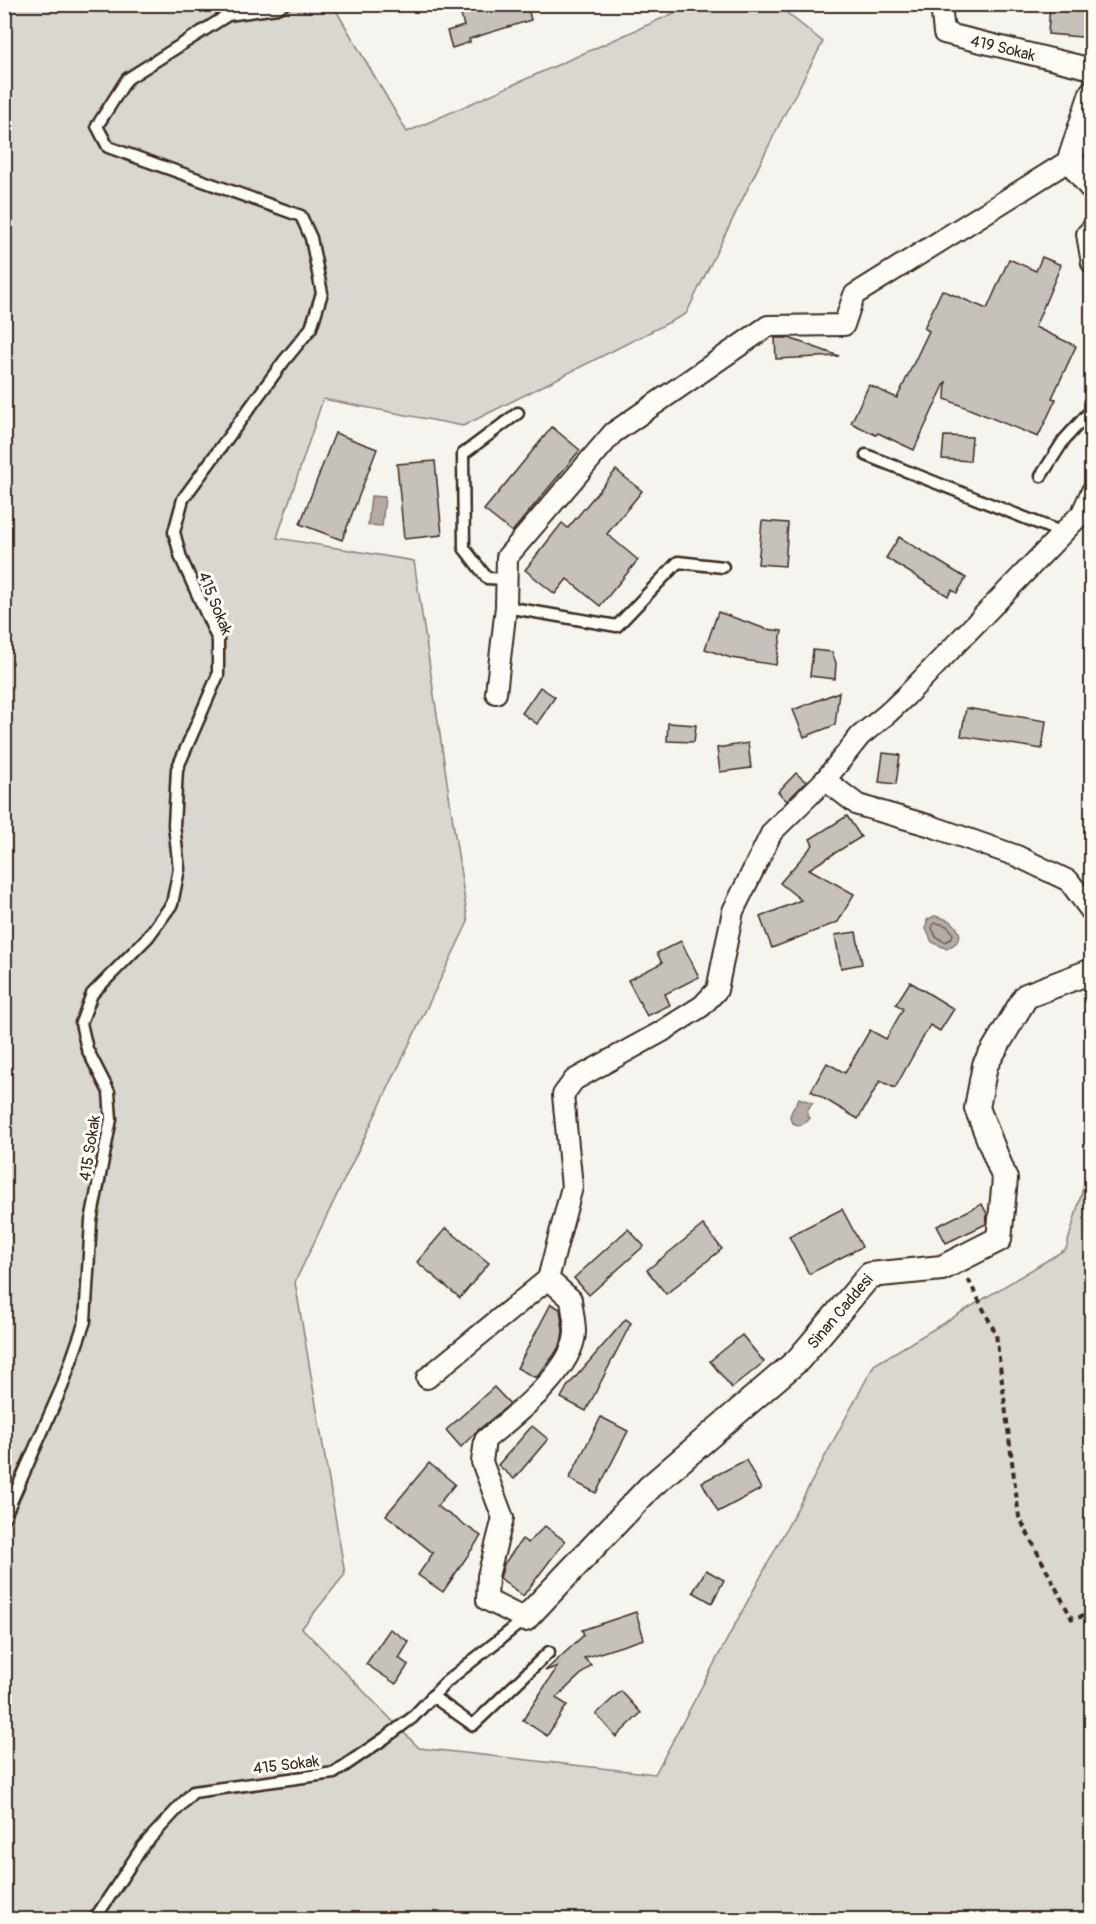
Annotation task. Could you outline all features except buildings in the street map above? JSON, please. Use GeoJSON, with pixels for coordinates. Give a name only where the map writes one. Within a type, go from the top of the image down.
{"type":"FeatureCollection","features":[{"type":"Feature","properties":{"kind":"street","name":"419 Sokak"},"geometry":{"type":"LineString","coordinates":[[941,4],[944,33],[1092,69]]}},
{"type":"Feature","properties":{"kind":"street"},"geometry":{"type":"LineString","coordinates":[[496,693],[506,608],[507,557],[613,433],[768,326],[844,325],[854,295],[1070,160],[1092,93]]}},
{"type":"Feature","properties":{"kind":"street"},"geometry":{"type":"LineString","coordinates":[[1070,160],[1092,188]]}},
{"type":"Feature","properties":{"kind":"street"},"geometry":{"type":"LineString","coordinates":[[1092,229],[1087,234],[1092,263]]}},
{"type":"Feature","properties":{"kind":"street"},"geometry":{"type":"LineString","coordinates":[[427,1378],[548,1279],[572,1187],[563,1095],[574,1080],[661,1032],[702,1006],[717,990],[733,911],[772,832],[825,780],[860,736],[906,696],[1083,513],[1092,491]]}},
{"type":"Feature","properties":{"kind":"street"},"geometry":{"type":"LineString","coordinates":[[825,780],[858,805],[931,826],[1017,856],[1069,881],[1092,912]]}},
{"type":"Feature","properties":{"kind":"street","name":"Sinan Caddesi"},"geometry":{"type":"LineString","coordinates":[[525,1619],[650,1487],[798,1360],[870,1275],[942,1268],[999,1239],[1005,1179],[977,1108],[985,1065],[1026,996],[1092,971]]}},
{"type":"Feature","properties":{"kind":"street"},"geometry":{"type":"LineString","coordinates":[[525,1619],[487,1600],[488,1576],[503,1518],[482,1462],[485,1440],[525,1407],[568,1357],[575,1333],[571,1299],[548,1279]]}},
{"type":"Feature","properties":{"kind":"lane","name":"415 Sokak"},"geometry":{"type":"LineString","coordinates":[[4,1518],[62,1386],[85,1322],[91,1221],[111,1119],[109,1092],[87,1049],[81,1023],[92,994],[148,937],[172,904],[179,868],[174,825],[177,769],[218,675],[218,640],[181,558],[174,532],[183,499],[284,361],[311,328],[321,293],[311,238],[301,216],[108,147],[98,126],[127,80],[228,15],[277,8],[284,4]]}},
{"type":"Feature","properties":{"kind":"lane"},"geometry":{"type":"LineString","coordinates":[[1041,476],[1064,440],[1092,409]]}},
{"type":"Feature","properties":{"kind":"lane"},"geometry":{"type":"LineString","coordinates":[[507,579],[487,578],[464,548],[463,454],[518,413]]}},
{"type":"Feature","properties":{"kind":"lane"},"geometry":{"type":"LineString","coordinates":[[866,455],[1064,533]]}},
{"type":"Feature","properties":{"kind":"lane"},"geometry":{"type":"LineString","coordinates":[[506,608],[617,626],[678,562],[723,567]]}},
{"type":"Feature","properties":{"kind":"lane","name":"415 Sokak"},"geometry":{"type":"LineString","coordinates":[[94,1920],[143,1846],[193,1792],[334,1773],[412,1718],[446,1682],[525,1619]]}},
{"type":"Feature","properties":{"kind":"lane"},"geometry":{"type":"LineString","coordinates":[[432,1696],[472,1725],[549,1652]]}},
{"type":"Feature","properties":{"kind":"path"},"geometry":{"type":"LineString","coordinates":[[958,1260],[996,1334],[1019,1517],[1072,1618],[1092,1614]]}},
{"type":"Feature","properties":{"kind":"shaded area"},"geometry":{"type":"Polygon","coordinates":[[[5,5],[333,5],[407,132],[692,5],[777,5],[823,42],[780,123],[686,314],[463,426],[323,399],[277,538],[414,561],[468,922],[295,1282],[345,1574],[302,1628],[419,1748],[655,1774],[874,1365],[1066,1249],[1091,1159],[1091,1919],[5,1920],[5,5]]]}},
{"type":"Feature","properties":{"kind":"water"},"geometry":{"type":"Polygon","coordinates":[[[371,496],[385,497],[382,526],[368,525],[371,496]]]}},
{"type":"Feature","properties":{"kind":"water"},"geometry":{"type":"Polygon","coordinates":[[[934,916],[951,922],[959,931],[960,936],[956,943],[947,949],[932,942],[926,929],[927,920],[934,916]]]}},
{"type":"Feature","properties":{"kind":"water"},"geometry":{"type":"Polygon","coordinates":[[[799,1098],[813,1103],[807,1111],[810,1118],[799,1125],[793,1123],[790,1117],[799,1098]]]}}]}
